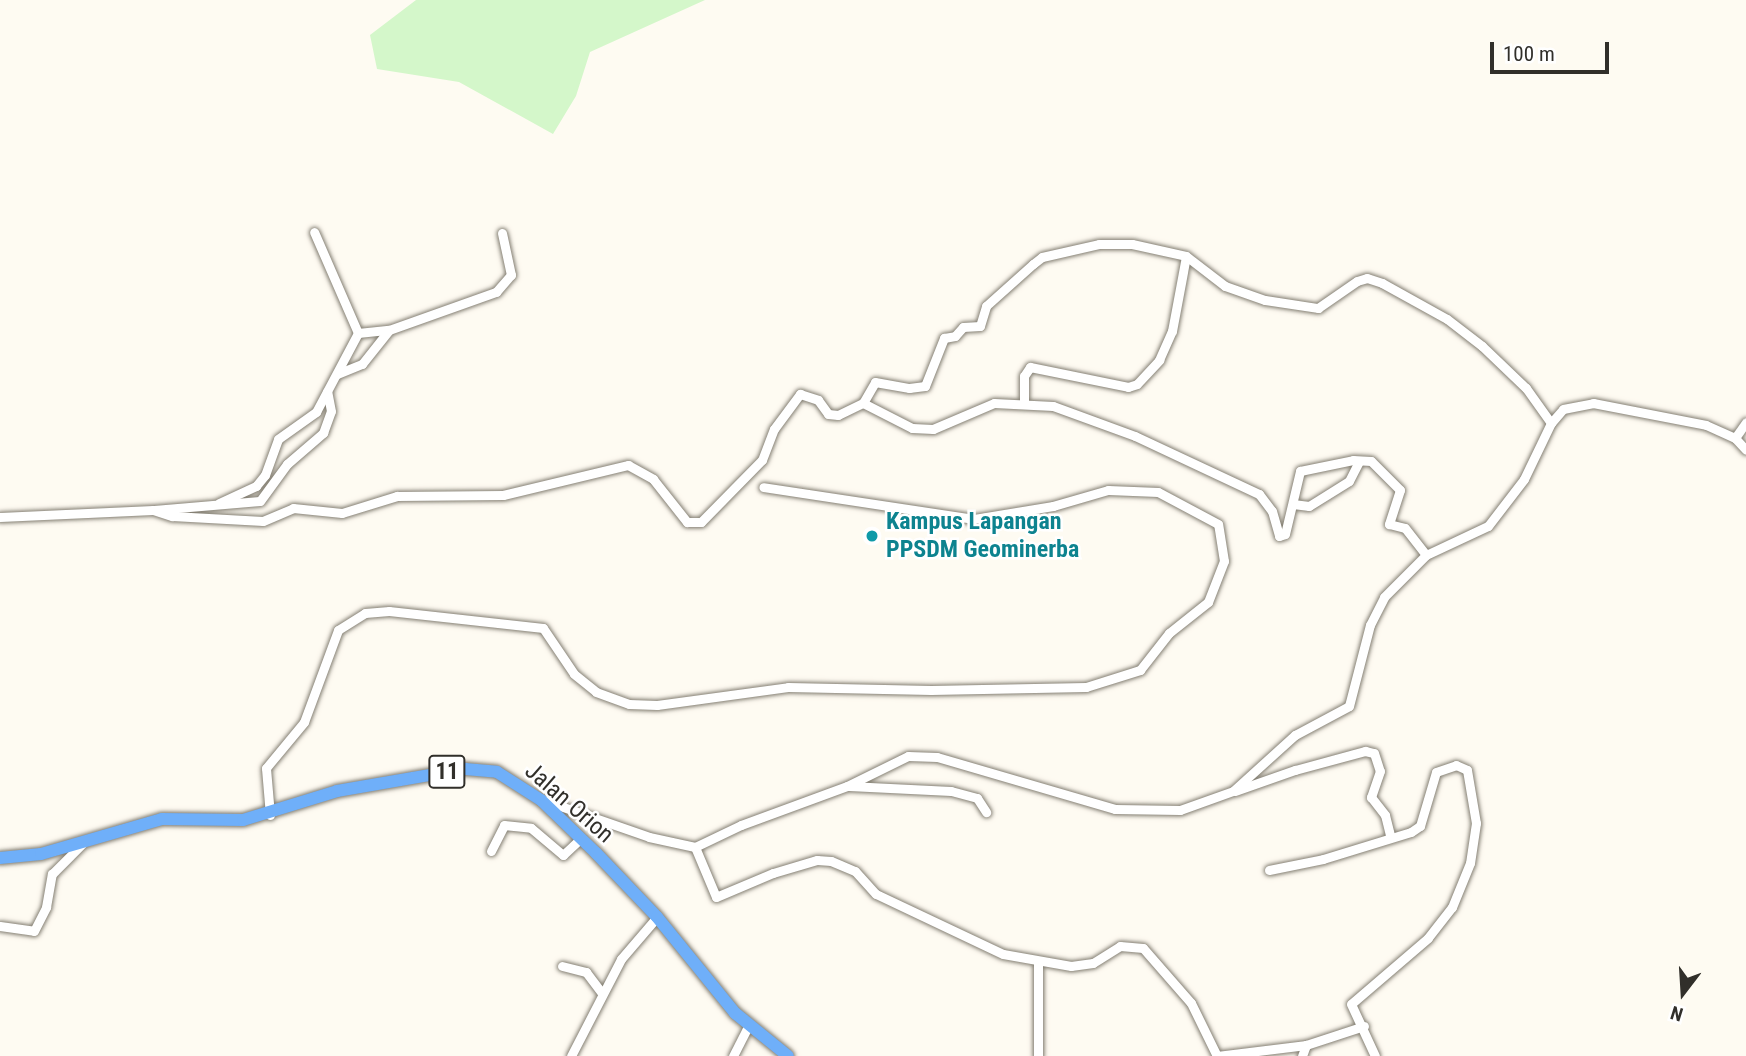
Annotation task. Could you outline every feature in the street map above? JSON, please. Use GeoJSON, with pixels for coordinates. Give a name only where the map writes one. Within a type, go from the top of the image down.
{"type":"FeatureCollection","features":[{"type":"Feature","properties":{"kind":"highway","name":"Jalan Orion"},"geometry":{"type":"LineString","coordinates":[[0,858],[23,858],[162,819],[225,821],[270,815],[337,791],[465,769],[497,772],[541,800],[657,917],[749,1025],[788,1056]]}},
{"type":"Feature","properties":{"kind":"street"},"geometry":{"type":"LineString","coordinates":[[314,232],[358,333]]}},
{"type":"Feature","properties":{"kind":"street"},"geometry":{"type":"LineString","coordinates":[[358,333],[389,330],[496,292],[511,270],[502,233]]}},
{"type":"Feature","properties":{"kind":"street"},"geometry":{"type":"LineString","coordinates":[[153,510],[172,516],[263,522],[293,508],[342,513],[397,496],[503,495],[628,465],[653,479],[687,522],[695,523],[706,518],[722,495],[762,460],[774,429],[800,394],[818,401],[828,414],[838,415],[863,403],[875,382],[909,388],[925,386],[944,338],[955,336],[963,327],[980,326],[986,306],[1042,257],[1099,244],[1132,244],[1186,256],[1225,286],[1265,300],[1318,308],[1357,281],[1367,278],[1382,283],[1447,318],[1482,346],[1526,388],[1550,423]]}},
{"type":"Feature","properties":{"kind":"street"},"geometry":{"type":"LineString","coordinates":[[1024,403],[1024,376],[1030,367],[1128,387],[1138,384],[1158,359],[1172,331],[1186,256]]}},
{"type":"Feature","properties":{"kind":"street"},"geometry":{"type":"LineString","coordinates":[[337,374],[362,364],[389,330]]}},
{"type":"Feature","properties":{"kind":"street"},"geometry":{"type":"LineString","coordinates":[[219,503],[256,486],[270,467],[275,447],[285,430],[316,412],[358,333]]}},
{"type":"Feature","properties":{"kind":"street"},"geometry":{"type":"LineString","coordinates":[[0,517],[153,510],[260,501],[282,473],[323,433],[331,411],[327,391]]}},
{"type":"Feature","properties":{"kind":"street"},"geometry":{"type":"LineString","coordinates":[[863,403],[912,428],[933,429],[994,403],[1053,406],[1135,436],[1259,494],[1272,511],[1279,536],[1285,534],[1300,471],[1371,461],[1396,483],[1400,495],[1389,524],[1405,528],[1426,555]]}},
{"type":"Feature","properties":{"kind":"street"},"geometry":{"type":"LineString","coordinates":[[1233,791],[1295,735],[1349,706],[1377,610],[1392,585],[1426,555],[1488,526],[1524,479],[1550,423],[1563,409],[1593,403],[1706,425],[1735,438],[1746,450]]}},
{"type":"Feature","properties":{"kind":"street"},"geometry":{"type":"LineString","coordinates":[[1735,438],[1746,422]]}},
{"type":"Feature","properties":{"kind":"street"},"geometry":{"type":"LineString","coordinates":[[275,447],[282,473]]}},
{"type":"Feature","properties":{"kind":"street"},"geometry":{"type":"LineString","coordinates":[[1293,504],[1310,506],[1349,481],[1359,461]]}},
{"type":"Feature","properties":{"kind":"street"},"geometry":{"type":"LineString","coordinates":[[270,815],[266,768],[304,722],[338,629],[365,613],[389,611],[543,628],[575,674],[596,692],[629,705],[657,705],[788,687],[931,690],[1086,687],[1140,670],[1169,633],[1208,602],[1224,561],[1218,524],[1158,492],[1108,490],[1054,506],[974,519],[763,487]]}},
{"type":"Feature","properties":{"kind":"street"},"geometry":{"type":"LineString","coordinates":[[541,800],[649,838],[695,847],[741,825],[848,786],[908,755],[937,757],[1115,808],[1180,810],[1365,751],[1374,753],[1380,771],[1371,797],[1385,815],[1390,835]]}},
{"type":"Feature","properties":{"kind":"street"},"geometry":{"type":"LineString","coordinates":[[1269,870],[1323,859],[1420,826],[1436,772],[1456,765],[1467,770],[1476,823],[1470,863],[1461,889],[1428,938],[1354,996],[1351,1003],[1364,1026],[1375,1056]]}},
{"type":"Feature","properties":{"kind":"street"},"geometry":{"type":"LineString","coordinates":[[848,786],[951,791],[977,798],[986,812]]}},
{"type":"Feature","properties":{"kind":"street"},"geometry":{"type":"LineString","coordinates":[[491,850],[504,824],[531,828],[563,855],[580,839]]}},
{"type":"Feature","properties":{"kind":"street"},"geometry":{"type":"LineString","coordinates":[[0,926],[34,931],[46,907],[52,874],[83,843]]}},
{"type":"Feature","properties":{"kind":"street"},"geometry":{"type":"LineString","coordinates":[[695,847],[716,897],[773,873],[817,860],[831,861],[855,871],[876,894],[1003,954],[1038,963],[1093,963],[1120,946],[1143,948],[1191,1003],[1217,1056],[1306,1045],[1364,1026]]}},
{"type":"Feature","properties":{"kind":"street"},"geometry":{"type":"LineString","coordinates":[[571,1056],[621,958],[657,917]]}},
{"type":"Feature","properties":{"kind":"street"},"geometry":{"type":"LineString","coordinates":[[1038,963],[1038,1056]]}},
{"type":"Feature","properties":{"kind":"street"},"geometry":{"type":"LineString","coordinates":[[562,966],[586,972],[602,993]]}},
{"type":"Feature","properties":{"kind":"street"},"geometry":{"type":"LineString","coordinates":[[733,1056],[749,1025]]}},
{"type":"Feature","properties":{"kind":"street"},"geometry":{"type":"LineString","coordinates":[[1302,1056],[1306,1045]]}},
{"type":"Feature","properties":{"kind":"green space"},"geometry":{"type":"Polygon","coordinates":[[[416,0],[705,0],[590,52],[576,96],[553,134],[459,82],[377,69],[370,35],[416,0]]]}},
{"type":"Feature","properties":{"kind":"place","name":"Kampus Lapangan PPSDM Geominerba"},"geometry":{"type":"Point","coordinates":[872,536]}}]}
